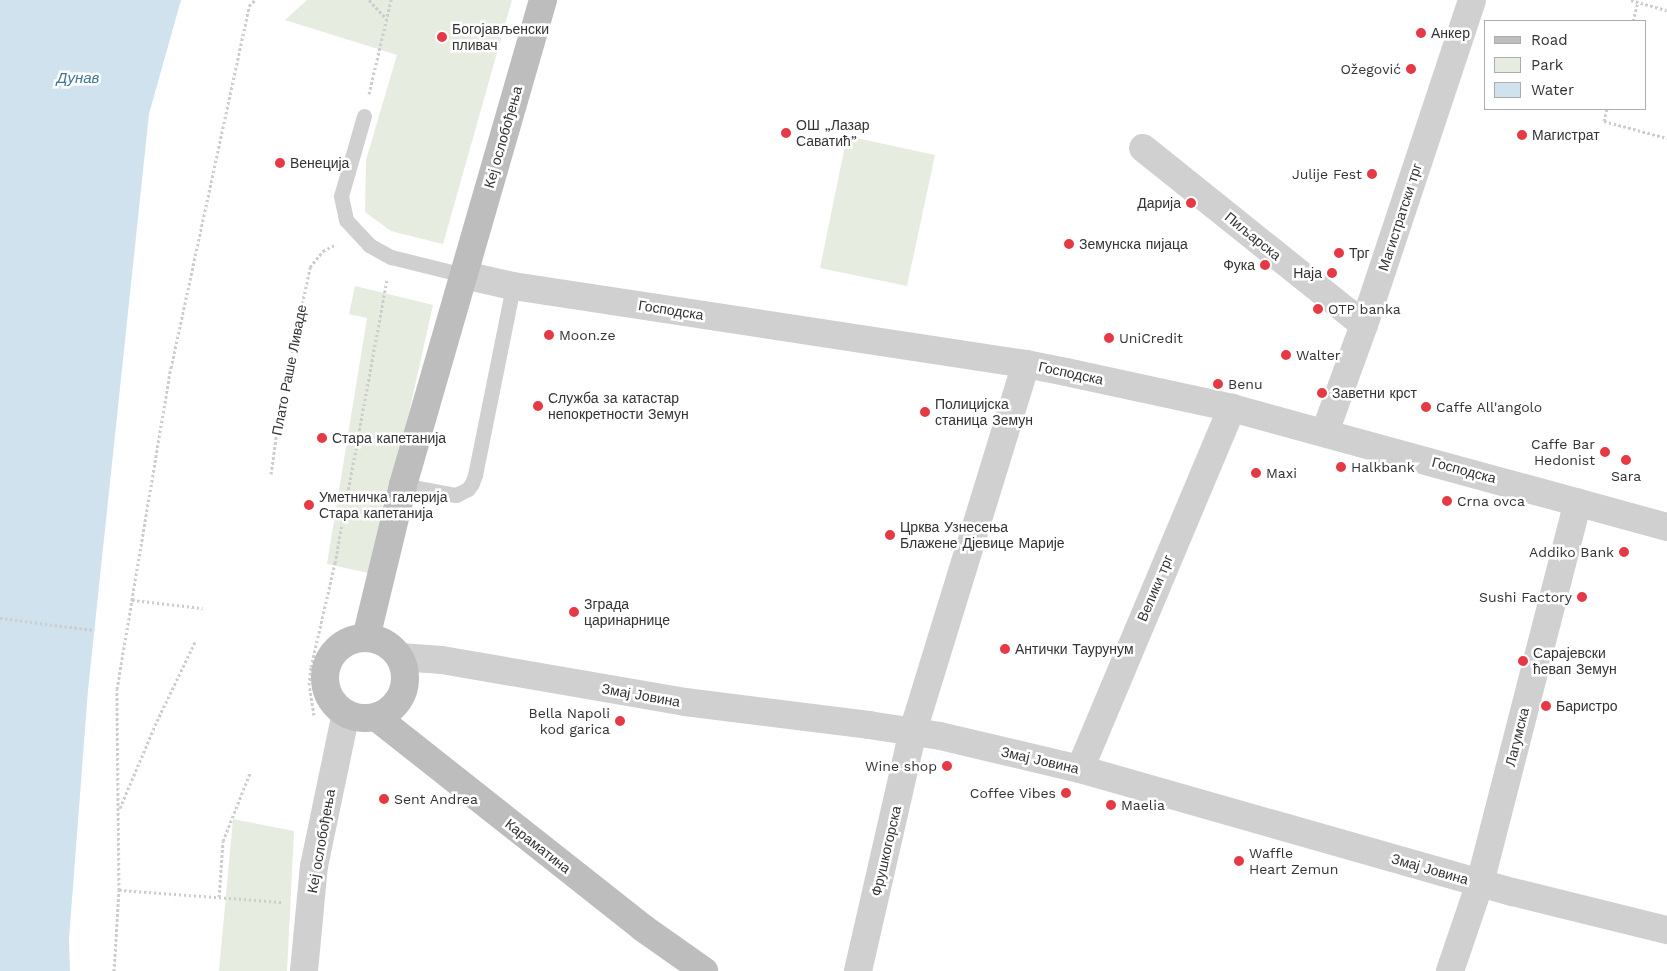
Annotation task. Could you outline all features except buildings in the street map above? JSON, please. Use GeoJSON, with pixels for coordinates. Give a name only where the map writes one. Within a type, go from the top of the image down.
{"type":"FeatureCollection","features":[{"type":"Feature","properties":{"kind":"street","name":"Кеј ослобођења"},"geometry":{"type":"LineString","coordinates":[[366,638],[403,485],[543,0]]}},
{"type":"Feature","properties":{"kind":"street","name":"Магистратски трг"},"geometry":{"type":"LineString","coordinates":[[1325,432],[1364,324],[1472,0]]}},
{"type":"Feature","properties":{"kind":"street","name":"Пиљарска"},"geometry":{"type":"LineString","coordinates":[[1143,148],[1364,324]]}},
{"type":"Feature","properties":{"kind":"street","name":"Господска"},"geometry":{"type":"LineString","coordinates":[[464,275],[522,287],[1026,364],[1232,408],[1667,527]]}},
{"type":"Feature","properties":{"kind":"street"},"geometry":{"type":"LineString","coordinates":[[913,732],[1026,364]]}},
{"type":"Feature","properties":{"kind":"street","name":"Велики трг"},"geometry":{"type":"LineString","coordinates":[[1080,769],[1232,408]]}},
{"type":"Feature","properties":{"kind":"street","name":"Лагумска"},"geometry":{"type":"LineString","coordinates":[[1450,971],[1480,883],[1578,502]]}},
{"type":"Feature","properties":{"kind":"street"},"geometry":{"type":"LineString","coordinates":[[366,638],[386,643],[400,657],[406,681],[403,693],[397,704],[388,712],[376,717],[356,717],[343,724],[336,705],[328,694],[325,681],[326,668],[332,655],[341,646],[353,639],[366,638]]}},
{"type":"Feature","properties":{"kind":"street","name":"Змај Јовина"},"geometry":{"type":"LineString","coordinates":[[400,657],[442,660],[685,702],[913,732],[1080,769],[1480,883],[1667,930]]}},
{"type":"Feature","properties":{"kind":"street","name":"Караматина"},"geometry":{"type":"LineString","coordinates":[[376,717],[643,928],[704,971]]}},
{"type":"Feature","properties":{"kind":"street","name":"Кеј ослобођења"},"geometry":{"type":"LineString","coordinates":[[304,971],[314,866],[343,724]]}},
{"type":"Feature","properties":{"kind":"street","name":"Фрушкогорска"},"geometry":{"type":"LineString","coordinates":[[858,971],[913,732]]}},
{"type":"Feature","properties":{"kind":"lane"},"geometry":{"type":"LineString","coordinates":[[364,116],[341,196],[346,220],[368,245],[391,257],[464,275]]}},
{"type":"Feature","properties":{"kind":"lane"},"geometry":{"type":"LineString","coordinates":[[403,485],[456,494],[468,489],[472,484],[476,475],[522,287]]}},
{"type":"Feature","properties":{"kind":"path"},"geometry":{"type":"LineString","coordinates":[[114,971],[119,890],[117,689],[171,368],[248,6],[255,0]]}},
{"type":"Feature","properties":{"kind":"path"},"geometry":{"type":"LineString","coordinates":[[369,0],[386,18]]}},
{"type":"Feature","properties":{"kind":"path"},"geometry":{"type":"LineString","coordinates":[[364,116],[391,0]]}},
{"type":"Feature","properties":{"kind":"path"},"geometry":{"type":"LineString","coordinates":[[1631,0],[1667,10]]}},
{"type":"Feature","properties":{"kind":"path"},"geometry":{"type":"LineString","coordinates":[[1633,20],[1638,2]]}},
{"type":"Feature","properties":{"kind":"path"},"geometry":{"type":"LineString","coordinates":[[1607,110],[1604,121],[1667,138]]}},
{"type":"Feature","properties":{"kind":"path","name":"Плато Раше Ливаде"},"geometry":{"type":"LineString","coordinates":[[271,474],[279,416],[310,267],[323,251],[356,233]]}},
{"type":"Feature","properties":{"kind":"path"},"geometry":{"type":"LineString","coordinates":[[315,721],[309,685],[311,667],[335,563],[391,257]]}},
{"type":"Feature","properties":{"kind":"path"},"geometry":{"type":"LineString","coordinates":[[132,600],[203,608]]}},
{"type":"Feature","properties":{"kind":"path"},"geometry":{"type":"LineString","coordinates":[[0,618],[94,630]]}},
{"type":"Feature","properties":{"kind":"path"},"geometry":{"type":"LineString","coordinates":[[118,811],[157,721],[195,642]]}},
{"type":"Feature","properties":{"kind":"path"},"geometry":{"type":"LineString","coordinates":[[219,897],[223,841],[250,772]]}},
{"type":"Feature","properties":{"kind":"path"},"geometry":{"type":"LineString","coordinates":[[119,890],[310,903]]}},
{"type":"Feature","properties":{"kind":"path"},"geometry":{"type":"LineString","coordinates":[[278,901],[280,893]]}},
{"type":"Feature","properties":{"kind":"green space"},"geometry":{"type":"Polygon","coordinates":[[[307,0],[512,0],[443,244],[391,231],[365,212],[366,160],[397,55],[285,20],[307,0]]]}},
{"type":"Feature","properties":{"kind":"green space"},"geometry":{"type":"Polygon","coordinates":[[[847,136],[935,155],[907,286],[820,268],[847,136]]]}},
{"type":"Feature","properties":{"kind":"green space"},"geometry":{"type":"Polygon","coordinates":[[[355,286],[433,305],[373,574],[327,564],[367,318],[349,314],[355,286]]]}},
{"type":"Feature","properties":{"kind":"green space"},"geometry":{"type":"Polygon","coordinates":[[[233,819],[294,831],[287,971],[219,971],[233,819]]]}},
{"type":"Feature","properties":{"kind":"water","name":"Дунав"},"geometry":{"type":"Polygon","coordinates":[[[0,0],[181,0],[149,114],[88,690],[69,939],[70,971],[0,971],[0,0]]]}},
{"type":"Feature","properties":{"kind":"place","name":"Анкер"},"geometry":{"type":"Point","coordinates":[1421,33]}},
{"type":"Feature","properties":{"kind":"place","name":"Богојављенски пливач"},"geometry":{"type":"Point","coordinates":[442,37]}},
{"type":"Feature","properties":{"kind":"place","name":"Ožegović"},"geometry":{"type":"Point","coordinates":[1411,69]}},
{"type":"Feature","properties":{"kind":"place","name":"ОШ „Лазар Саватић”"},"geometry":{"type":"Point","coordinates":[786,133]}},
{"type":"Feature","properties":{"kind":"place","name":"Магистрат"},"geometry":{"type":"Point","coordinates":[1522,135]}},
{"type":"Feature","properties":{"kind":"place","name":"Венеција"},"geometry":{"type":"Point","coordinates":[280,163]}},
{"type":"Feature","properties":{"kind":"place","name":"Julije Fest"},"geometry":{"type":"Point","coordinates":[1372,174]}},
{"type":"Feature","properties":{"kind":"place","name":"Дарија"},"geometry":{"type":"Point","coordinates":[1191,203]}},
{"type":"Feature","properties":{"kind":"place","name":"Земунска пијаца"},"geometry":{"type":"Point","coordinates":[1069,244]}},
{"type":"Feature","properties":{"kind":"place","name":"Трг"},"geometry":{"type":"Point","coordinates":[1339,253]}},
{"type":"Feature","properties":{"kind":"place","name":"Фука"},"geometry":{"type":"Point","coordinates":[1265,265]}},
{"type":"Feature","properties":{"kind":"place","name":"Наја"},"geometry":{"type":"Point","coordinates":[1332,273]}},
{"type":"Feature","properties":{"kind":"place","name":"OTP banka"},"geometry":{"type":"Point","coordinates":[1318,309]}},
{"type":"Feature","properties":{"kind":"place","name":"Moon.ze"},"geometry":{"type":"Point","coordinates":[549,335]}},
{"type":"Feature","properties":{"kind":"place","name":"UniCredit"},"geometry":{"type":"Point","coordinates":[1109,338]}},
{"type":"Feature","properties":{"kind":"place","name":"Walter"},"geometry":{"type":"Point","coordinates":[1286,355]}},
{"type":"Feature","properties":{"kind":"place","name":"Benu"},"geometry":{"type":"Point","coordinates":[1218,384]}},
{"type":"Feature","properties":{"kind":"place","name":"Заветни крст"},"geometry":{"type":"Point","coordinates":[1322,393]}},
{"type":"Feature","properties":{"kind":"place","name":"Служба за катастар непокретности Земун"},"geometry":{"type":"Point","coordinates":[538,406]}},
{"type":"Feature","properties":{"kind":"place","name":"Caffe All'angolo"},"geometry":{"type":"Point","coordinates":[1426,407]}},
{"type":"Feature","properties":{"kind":"place","name":"Полицијска станица Земун"},"geometry":{"type":"Point","coordinates":[925,412]}},
{"type":"Feature","properties":{"kind":"place","name":"Стара капетанија"},"geometry":{"type":"Point","coordinates":[322,438]}},
{"type":"Feature","properties":{"kind":"place","name":"Caffe Bar Hedonist"},"geometry":{"type":"Point","coordinates":[1605,452]}},
{"type":"Feature","properties":{"kind":"place","name":"Sara"},"geometry":{"type":"Point","coordinates":[1626,460]}},
{"type":"Feature","properties":{"kind":"place","name":"Halkbank"},"geometry":{"type":"Point","coordinates":[1341,467]}},
{"type":"Feature","properties":{"kind":"place","name":"Maxi"},"geometry":{"type":"Point","coordinates":[1256,473]}},
{"type":"Feature","properties":{"kind":"place","name":"Crna ovca"},"geometry":{"type":"Point","coordinates":[1447,501]}},
{"type":"Feature","properties":{"kind":"place","name":"Уметничка галерија Стара капетанија"},"geometry":{"type":"Point","coordinates":[309,505]}},
{"type":"Feature","properties":{"kind":"place","name":"Црква Узнесења Блажене Дјевице Марије"},"geometry":{"type":"Point","coordinates":[890,535]}},
{"type":"Feature","properties":{"kind":"place","name":"Addiko Bank"},"geometry":{"type":"Point","coordinates":[1624,552]}},
{"type":"Feature","properties":{"kind":"place","name":"Sushi Factory"},"geometry":{"type":"Point","coordinates":[1582,597]}},
{"type":"Feature","properties":{"kind":"place","name":"Зграда царинарнице"},"geometry":{"type":"Point","coordinates":[574,612]}},
{"type":"Feature","properties":{"kind":"place","name":"Антички Таурунум"},"geometry":{"type":"Point","coordinates":[1005,649]}},
{"type":"Feature","properties":{"kind":"place","name":"Сарајевски ћевап Земун"},"geometry":{"type":"Point","coordinates":[1523,661]}},
{"type":"Feature","properties":{"kind":"place","name":"Баристро"},"geometry":{"type":"Point","coordinates":[1546,706]}},
{"type":"Feature","properties":{"kind":"place","name":"Bella Napoli kod garica"},"geometry":{"type":"Point","coordinates":[620,721]}},
{"type":"Feature","properties":{"kind":"place","name":"Wine shop"},"geometry":{"type":"Point","coordinates":[947,766]}},
{"type":"Feature","properties":{"kind":"place","name":"Coffee Vibes"},"geometry":{"type":"Point","coordinates":[1066,793]}},
{"type":"Feature","properties":{"kind":"place","name":"Sent Andrea"},"geometry":{"type":"Point","coordinates":[384,799]}},
{"type":"Feature","properties":{"kind":"place","name":"Maelia"},"geometry":{"type":"Point","coordinates":[1111,805]}},
{"type":"Feature","properties":{"kind":"place","name":"Waffle Heart Zemun"},"geometry":{"type":"Point","coordinates":[1239,861]}}]}
